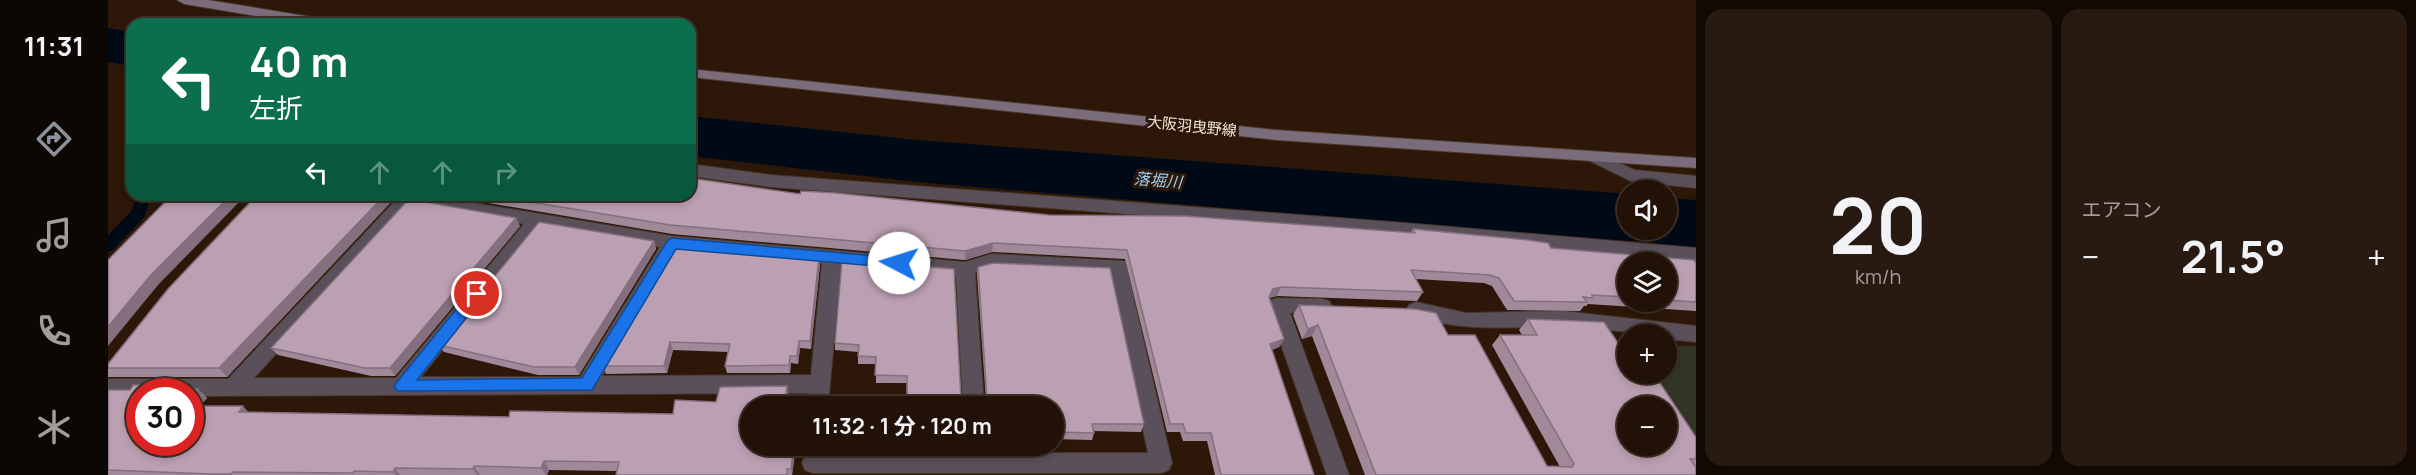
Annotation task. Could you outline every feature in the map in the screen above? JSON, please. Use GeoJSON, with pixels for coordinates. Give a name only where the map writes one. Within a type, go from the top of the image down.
{"type":"FeatureCollection","features":[{"type":"Feature","properties":{"kind":"main road"},"geometry":{"type":"LineString","coordinates":[[184,0],[294,18]]}},
{"type":"Feature","properties":{"kind":"main road","name":"大阪羽曳野線"},"geometry":{"type":"LineString","coordinates":[[696,74],[1276,135],[1696,163]]}},
{"type":"Feature","properties":{"kind":"street"},"geometry":{"type":"LineString","coordinates":[[1596,157],[1631,175],[1696,182]]}},
{"type":"Feature","properties":{"kind":"street"},"geometry":{"type":"LineString","coordinates":[[696,171],[771,181],[1405,229],[1696,255]]}},
{"type":"Feature","properties":{"kind":"street"},"geometry":{"type":"LineString","coordinates":[[233,387],[396,201]]}},
{"type":"Feature","properties":{"kind":"street"},"geometry":{"type":"LineString","coordinates":[[429,201],[672,243],[965,269],[992,261],[1118,266],[1161,463],[1018,456]]}},
{"type":"Feature","properties":{"kind":"street"},"geometry":{"type":"LineString","coordinates":[[402,386],[537,220]]}},
{"type":"Feature","properties":{"kind":"street"},"geometry":{"type":"LineString","coordinates":[[586,385],[672,243]]}},
{"type":"Feature","properties":{"kind":"street"},"geometry":{"type":"LineString","coordinates":[[819,396],[832,257]]}},
{"type":"Feature","properties":{"kind":"street"},"geometry":{"type":"LineString","coordinates":[[965,269],[973,396]]}},
{"type":"Feature","properties":{"kind":"street"},"geometry":{"type":"LineString","coordinates":[[1336,307],[1277,305],[1338,475]]}},
{"type":"Feature","properties":{"kind":"street"},"geometry":{"type":"LineString","coordinates":[[1396,308],[1466,321],[1563,319],[1696,334]]}},
{"type":"Feature","properties":{"kind":"street"},"geometry":{"type":"LineString","coordinates":[[1466,321],[1477,341]]}},
{"type":"Feature","properties":{"kind":"street"},"geometry":{"type":"LineString","coordinates":[[108,388],[820,384]]}},
{"type":"Feature","properties":{"kind":"street"},"geometry":{"type":"LineString","coordinates":[[813,461],[930,456]]}},
{"type":"Feature","properties":{"kind":"green space"},"geometry":{"type":"Polygon","coordinates":[[[1677,346],[1696,346],[1696,451],[1677,423],[1677,396],[1658,396],[1650,384],[1677,384],[1677,346]]]}},
{"type":"Feature","properties":{"kind":"building"},"geometry":{"type":"Polygon","coordinates":[[[696,179],[800,194],[801,191],[836,193],[1049,215],[1186,216],[1415,233],[1413,229],[1528,240],[1548,243],[1551,248],[1617,254],[1617,296],[1592,295],[1593,298],[1583,297],[1587,302],[1514,301],[1499,278],[1490,275],[1411,270],[1423,292],[1281,287],[1273,289],[1269,297],[1284,339],[1270,344],[1314,475],[1221,475],[1211,433],[1186,433],[1183,424],[1170,424],[1127,250],[993,243],[965,251],[670,225],[524,201],[696,201],[696,179]]]}},
{"type":"Feature","properties":{"kind":"building"},"geometry":{"type":"Polygon","coordinates":[[[166,201],[225,201],[150,276],[108,327],[108,260],[166,201]]]}},
{"type":"Feature","properties":{"kind":"building"},"geometry":{"type":"Polygon","coordinates":[[[251,201],[379,201],[219,368],[108,368],[108,364],[168,289],[251,201]]]}},
{"type":"Feature","properties":{"kind":"building"},"geometry":{"type":"Polygon","coordinates":[[[407,201],[420,201],[516,218],[390,368],[365,368],[271,348],[407,201]]]}},
{"type":"Feature","properties":{"kind":"building"},"geometry":{"type":"Polygon","coordinates":[[[539,222],[654,241],[575,367],[534,367],[439,345],[539,222]]]}},
{"type":"Feature","properties":{"kind":"building"},"geometry":{"type":"Polygon","coordinates":[[[676,245],[819,257],[810,341],[799,341],[797,356],[790,356],[789,365],[725,366],[730,344],[670,342],[664,366],[603,366],[676,245]]]}},
{"type":"Feature","properties":{"kind":"building"},"geometry":{"type":"Polygon","coordinates":[[[1677,259],[1694,260],[1696,263],[1696,302],[1677,301],[1677,259]]]}},
{"type":"Feature","properties":{"kind":"building"},"geometry":{"type":"Polygon","coordinates":[[[842,260],[954,269],[961,396],[907,396],[907,376],[875,375],[876,357],[858,356],[859,345],[835,343],[842,260]]]}},
{"type":"Feature","properties":{"kind":"building"},"geometry":{"type":"Polygon","coordinates":[[[993,263],[1110,268],[1144,424],[1092,424],[1094,433],[1064,432],[1064,396],[987,396],[978,267],[993,263]]]}},
{"type":"Feature","properties":{"kind":"building"},"geometry":{"type":"Polygon","coordinates":[[[1299,305],[1415,309],[1436,313],[1448,335],[1475,335],[1547,466],[1572,467],[1574,464],[1500,335],[1537,335],[1528,319],[1604,322],[1617,342],[1617,384],[1661,384],[1669,396],[1617,396],[1617,456],[1677,456],[1677,408],[1696,437],[1696,459],[1690,459],[1696,467],[1696,475],[1376,475],[1318,325],[1308,329],[1299,305]]]}},
{"type":"Feature","properties":{"kind":"building"},"geometry":{"type":"Polygon","coordinates":[[[787,386],[786,396],[740,396],[740,456],[793,456],[791,469],[787,469],[787,475],[616,475],[619,462],[544,461],[541,468],[474,466],[473,469],[395,468],[393,472],[354,471],[353,473],[233,472],[231,474],[210,474],[108,470],[108,390],[126,390],[126,456],[204,456],[204,406],[243,406],[239,412],[509,417],[510,411],[673,414],[675,400],[716,402],[720,387],[787,386]]]}},
{"type":"Feature","properties":{"kind":"waterway","name":"落堀川"},"geometry":{"type":"LineString","coordinates":[[108,45],[126,48]]}},
{"type":"Feature","properties":{"kind":"waterway","name":"落堀川"},"geometry":{"type":"LineString","coordinates":[[696,137],[917,161],[1617,217]]}},
{"type":"Feature","properties":{"kind":"waterway"},"geometry":{"type":"LineString","coordinates":[[140,207],[142,201]]}},
{"type":"Feature","properties":{"kind":"waterway"},"geometry":{"type":"LineString","coordinates":[[108,245],[138,214],[141,205]]}},
{"type":"Feature","properties":{"kind":"waterway","name":"落堀川"},"geometry":{"type":"LineString","coordinates":[[1677,223],[1696,225]]}},
{"type":"Feature","properties":{"kind":"route"},"geometry":{"type":"LineString","coordinates":[[477,294],[402,386],[586,385],[672,243],[899,263]]}}]}
